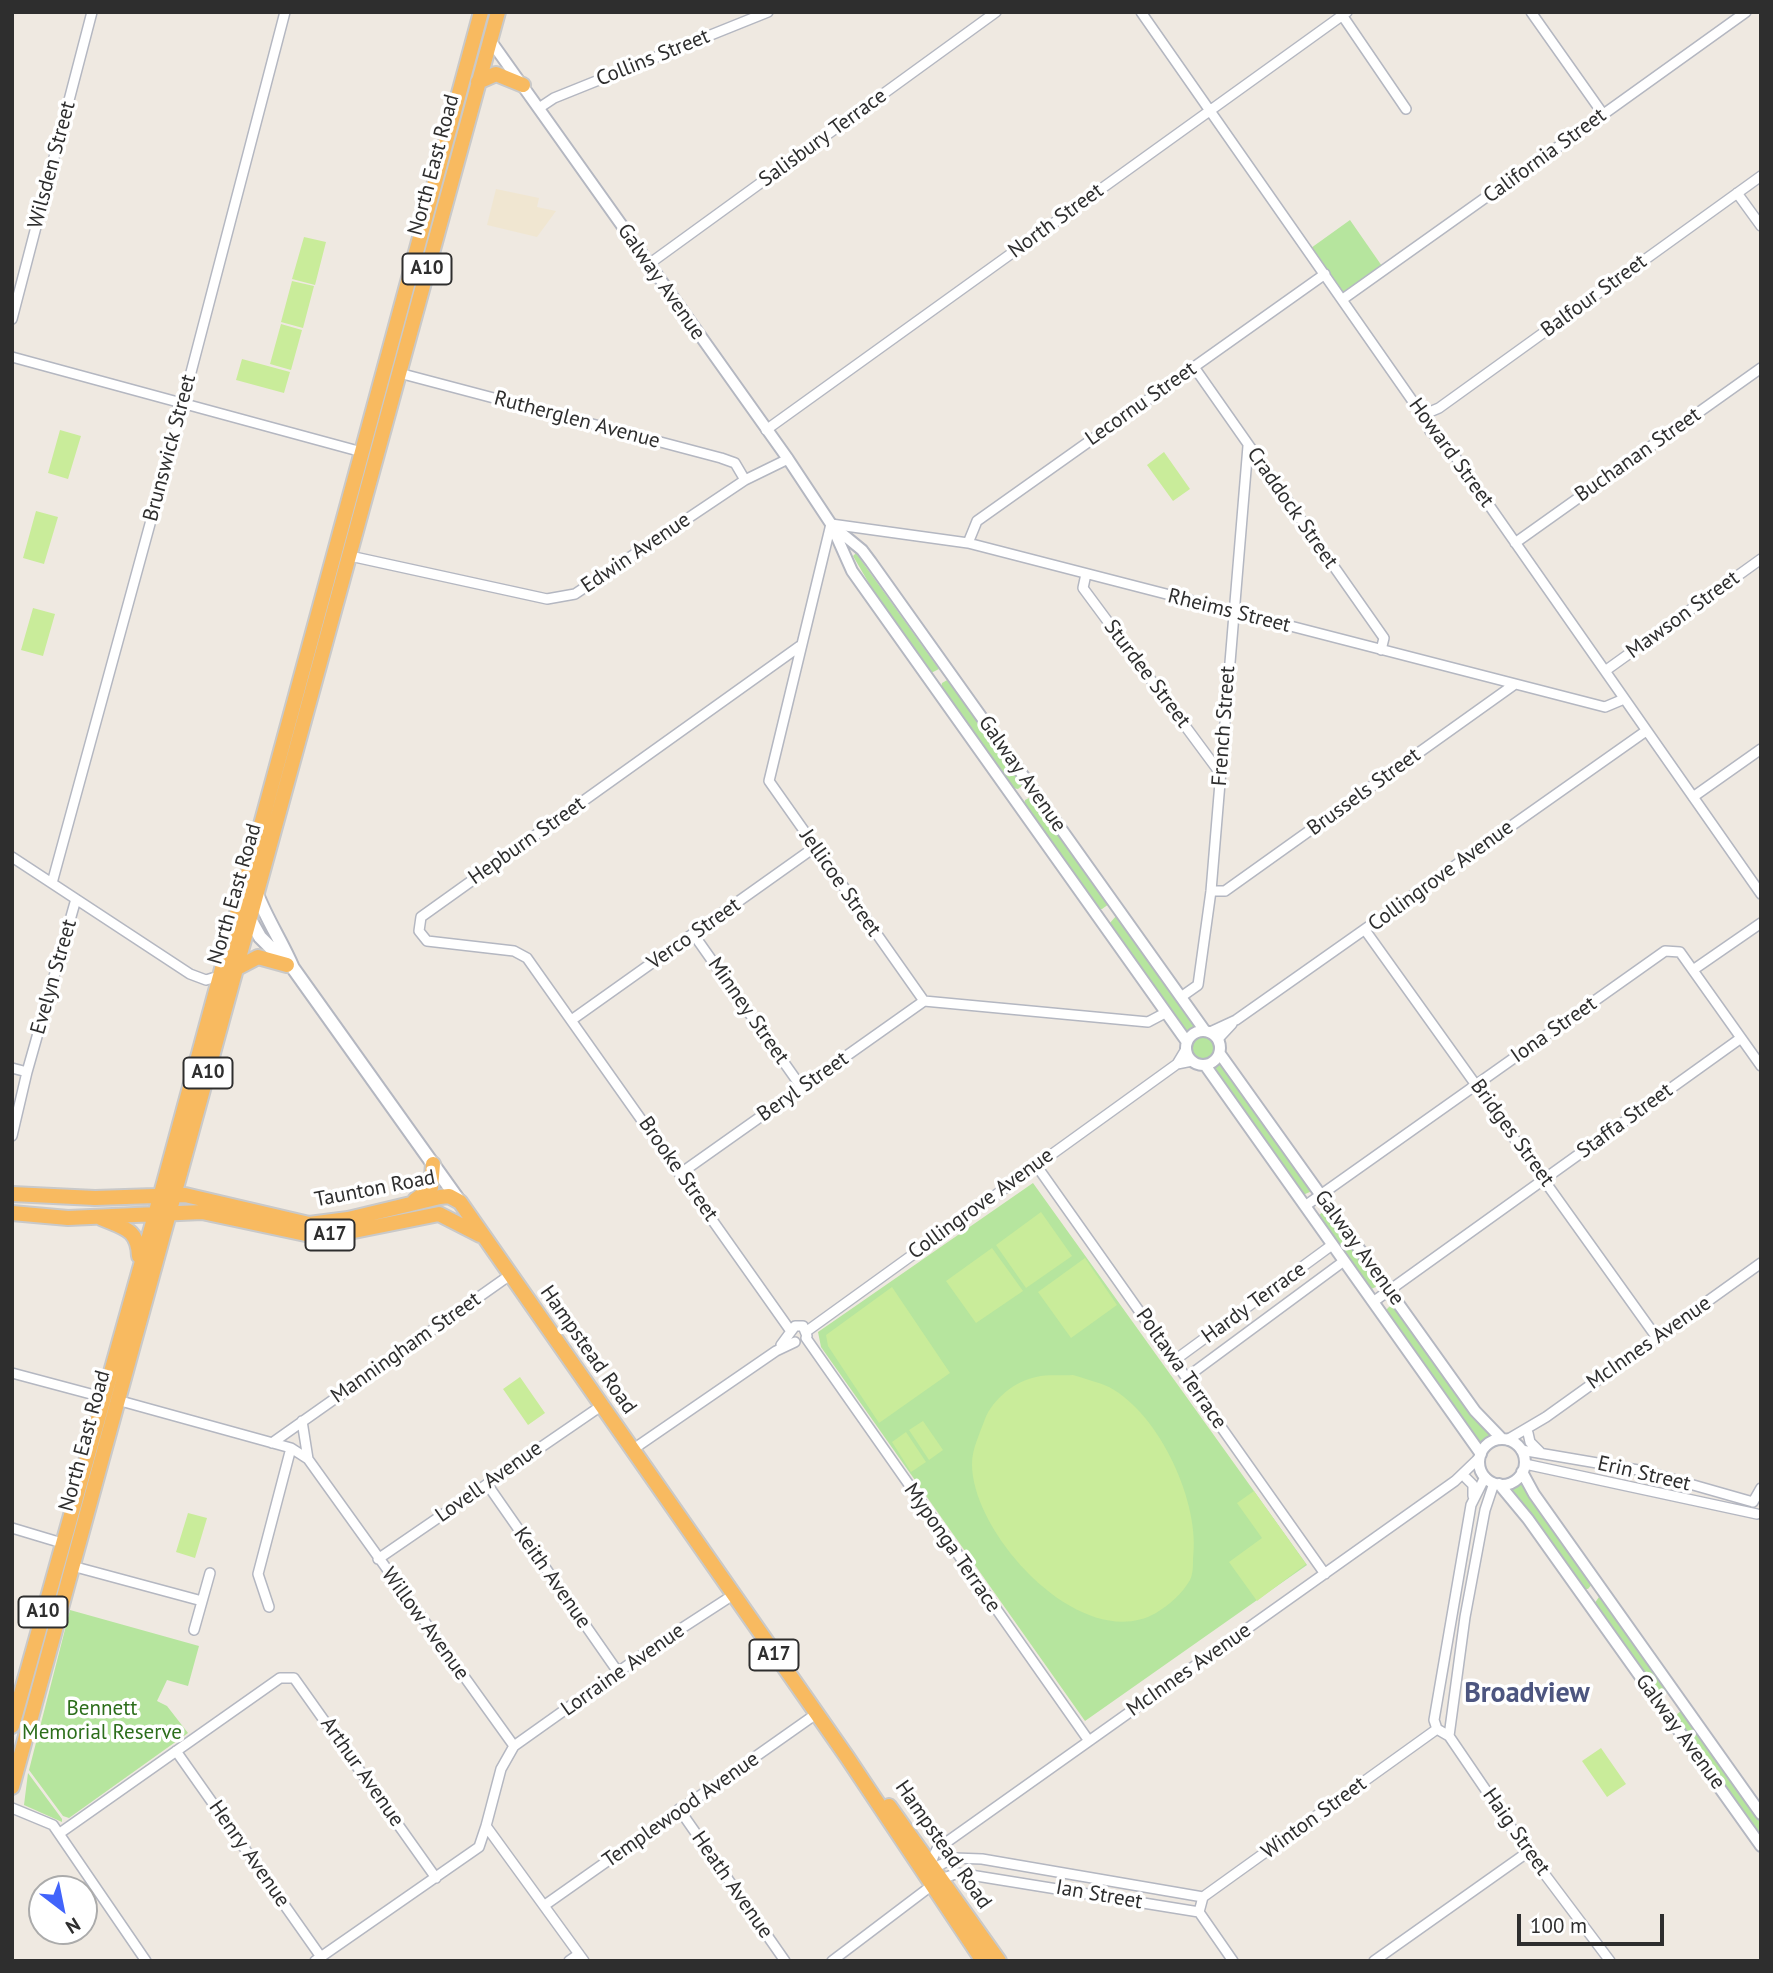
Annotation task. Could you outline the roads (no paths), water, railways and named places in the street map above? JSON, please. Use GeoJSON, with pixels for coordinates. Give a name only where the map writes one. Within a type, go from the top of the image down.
{"type":"FeatureCollection","features":[{"type":"Feature","properties":{"kind":"highway","name":"North East Road"},"geometry":{"type":"LineString","coordinates":[[12,1787],[170,1212],[167,1196],[219,976],[481,12]]}},
{"type":"Feature","properties":{"kind":"highway","name":"North East Road"},"geometry":{"type":"LineString","coordinates":[[12,1726],[18,1680],[62,1543],[154,1213],[167,1196],[251,922],[498,12]]}},
{"type":"Feature","properties":{"kind":"highway"},"geometry":{"type":"LineString","coordinates":[[477,30],[490,40]]}},
{"type":"Feature","properties":{"kind":"highway"},"geometry":{"type":"LineString","coordinates":[[478,82],[496,74],[523,85]]}},
{"type":"Feature","properties":{"kind":"highway"},"geometry":{"type":"LineString","coordinates":[[362,452],[377,456]]}},
{"type":"Feature","properties":{"kind":"highway"},"geometry":{"type":"LineString","coordinates":[[241,895],[251,922]]}},
{"type":"Feature","properties":{"kind":"highway"},"geometry":{"type":"LineString","coordinates":[[237,968],[258,957],[290,967]]}},
{"type":"Feature","properties":{"kind":"highway"},"geometry":{"type":"LineString","coordinates":[[408,1204],[430,1188],[432,1164]]}},
{"type":"Feature","properties":{"kind":"highway","name":"A17"},"geometry":{"type":"LineString","coordinates":[[12,1194],[95,1198],[167,1196]]}},
{"type":"Feature","properties":{"kind":"highway","name":"Taunton Road"},"geometry":{"type":"LineString","coordinates":[[167,1196],[204,1198],[309,1224],[328,1223],[449,1196],[460,1202]]}},
{"type":"Feature","properties":{"kind":"highway","name":"Hampstead Road"},"geometry":{"type":"LineString","coordinates":[[460,1202],[816,1714],[930,1872],[999,1961]]}},
{"type":"Feature","properties":{"kind":"highway","name":"A17"},"geometry":{"type":"LineString","coordinates":[[12,1213],[51,1217],[99,1217],[170,1212]]}},
{"type":"Feature","properties":{"kind":"highway","name":"Taunton Road"},"geometry":{"type":"LineString","coordinates":[[170,1212],[209,1213],[315,1236],[339,1234],[439,1214],[485,1237]]}},
{"type":"Feature","properties":{"kind":"highway"},"geometry":{"type":"LineString","coordinates":[[99,1217],[136,1237],[139,1268]]}},
{"type":"Feature","properties":{"kind":"highway"},"geometry":{"type":"LineString","coordinates":[[62,1543],[77,1548]]}},
{"type":"Feature","properties":{"kind":"highway"},"geometry":{"type":"LineString","coordinates":[[18,1680],[39,1686]]}},
{"type":"Feature","properties":{"kind":"highway","name":"Hampstead Road"},"geometry":{"type":"LineString","coordinates":[[930,1872],[983,1961]]}},
{"type":"Feature","properties":{"kind":"main road","name":"Hampstead Road"},"geometry":{"type":"LineString","coordinates":[[257,894],[264,913],[280,937],[290,967]]}},
{"type":"Feature","properties":{"kind":"main road","name":"Hampstead Road"},"geometry":{"type":"LineString","coordinates":[[251,922],[260,937],[290,967],[460,1202]]}},
{"type":"Feature","properties":{"kind":"street","name":"Wilsden Street"},"geometry":{"type":"LineString","coordinates":[[12,319],[92,12]]}},
{"type":"Feature","properties":{"kind":"street","name":"Brunswick Street"},"geometry":{"type":"LineString","coordinates":[[52,883],[183,404],[285,12]]}},
{"type":"Feature","properties":{"kind":"street","name":"Collins Street"},"geometry":{"type":"LineString","coordinates":[[539,107],[554,98],[768,12]]}},
{"type":"Feature","properties":{"kind":"street","name":"Salisbury Terrace"},"geometry":{"type":"LineString","coordinates":[[649,264],[996,12]]}},
{"type":"Feature","properties":{"kind":"street","name":"Howard Street"},"geometry":{"type":"LineString","coordinates":[[1141,12],[1212,109],[1414,403],[1425,414],[1430,431],[1447,445],[1761,894]]}},
{"type":"Feature","properties":{"kind":"street"},"geometry":{"type":"LineString","coordinates":[[1531,12],[1603,114]]}},
{"type":"Feature","properties":{"kind":"street","name":"California Street"},"geometry":{"type":"LineString","coordinates":[[1343,299],[1513,178],[1525,175],[1546,152],[1555,149],[1746,12]]}},
{"type":"Feature","properties":{"kind":"street"},"geometry":{"type":"LineString","coordinates":[[1345,14],[1406,109]]}},
{"type":"Feature","properties":{"kind":"street","name":"North Street"},"geometry":{"type":"LineString","coordinates":[[766,430],[1345,14]]}},
{"type":"Feature","properties":{"kind":"street","name":"Galway Avenue"},"geometry":{"type":"LineString","coordinates":[[490,40],[788,459],[831,524],[852,571],[1186,1046]]}},
{"type":"Feature","properties":{"kind":"street","name":"Balfour Street"},"geometry":{"type":"LineString","coordinates":[[1425,414],[1439,408],[1761,176]]}},
{"type":"Feature","properties":{"kind":"street"},"geometry":{"type":"LineString","coordinates":[[1737,193],[1761,226]]}},
{"type":"Feature","properties":{"kind":"street","name":"Lecornu Street"},"geometry":{"type":"LineString","coordinates":[[968,543],[977,521],[1325,274]]}},
{"type":"Feature","properties":{"kind":"street"},"geometry":{"type":"LineString","coordinates":[[12,357],[362,452]]}},
{"type":"Feature","properties":{"kind":"street","name":"Craddock Street"},"geometry":{"type":"LineString","coordinates":[[1194,367],[1384,638],[1381,650]]}},
{"type":"Feature","properties":{"kind":"street","name":"Buchanan Street"},"geometry":{"type":"LineString","coordinates":[[1515,542],[1760,370]]}},
{"type":"Feature","properties":{"kind":"street","name":"Rutherglen Avenue"},"geometry":{"type":"LineString","coordinates":[[399,373],[721,458],[735,463],[745,480]]}},
{"type":"Feature","properties":{"kind":"street","name":"French Street"},"geometry":{"type":"LineString","coordinates":[[1181,997],[1198,985],[1211,891],[1232,613],[1248,446]]}},
{"type":"Feature","properties":{"kind":"street","name":"Edwin Avenue"},"geometry":{"type":"LineString","coordinates":[[350,556],[547,599],[575,594],[745,480],[788,459]]}},
{"type":"Feature","properties":{"kind":"street","name":"Galway Avenue"},"geometry":{"type":"LineString","coordinates":[[831,524],[866,556],[1181,997],[1211,1034]]}},
{"type":"Feature","properties":{"kind":"street","name":"Rheims Street"},"geometry":{"type":"LineString","coordinates":[[831,524],[968,543],[1605,707],[1624,699]]}},
{"type":"Feature","properties":{"kind":"street","name":"Jellicoe Street"},"geometry":{"type":"LineString","coordinates":[[831,524],[769,781],[924,1000]]}},
{"type":"Feature","properties":{"kind":"street","name":"Mawson Street"},"geometry":{"type":"LineString","coordinates":[[1605,671],[1761,559]]}},
{"type":"Feature","properties":{"kind":"street","name":"Sturdee Street"},"geometry":{"type":"LineString","coordinates":[[1086,574],[1083,588],[1220,773]]}},
{"type":"Feature","properties":{"kind":"street","name":"Hepburn Street"},"geometry":{"type":"LineString","coordinates":[[573,1019],[527,958],[514,951],[428,941],[419,931],[421,917],[800,646]]}},
{"type":"Feature","properties":{"kind":"street","name":"Brussels Street"},"geometry":{"type":"LineString","coordinates":[[1211,891],[1225,891],[1515,684]]}},
{"type":"Feature","properties":{"kind":"street","name":"Collingrove Avenue"},"geometry":{"type":"LineString","coordinates":[[1211,1034],[1236,1020],[1646,731]]}},
{"type":"Feature","properties":{"kind":"street"},"geometry":{"type":"LineString","coordinates":[[1693,797],[1761,749]]}},
{"type":"Feature","properties":{"kind":"street","name":"Verco Street"},"geometry":{"type":"LineString","coordinates":[[573,1019],[814,847]]}},
{"type":"Feature","properties":{"kind":"street"},"geometry":{"type":"LineString","coordinates":[[12,857],[197,978],[206,980],[219,976]]}},
{"type":"Feature","properties":{"kind":"street","name":"Evelyn Street"},"geometry":{"type":"LineString","coordinates":[[12,1136],[27,1072],[76,899]]}},
{"type":"Feature","properties":{"kind":"street"},"geometry":{"type":"LineString","coordinates":[[1761,923],[1693,970],[1761,1066]]}},
{"type":"Feature","properties":{"kind":"street","name":"Bridges Street"},"geometry":{"type":"LineString","coordinates":[[1365,930],[1657,1338]]}},
{"type":"Feature","properties":{"kind":"street","name":"Minney Street"},"geometry":{"type":"LineString","coordinates":[[694,935],[802,1087]]}},
{"type":"Feature","properties":{"kind":"street","name":"Iona Street"},"geometry":{"type":"LineString","coordinates":[[1305,1206],[1665,951],[1680,952],[1693,970]]}},
{"type":"Feature","properties":{"kind":"street"},"geometry":{"type":"LineString","coordinates":[[924,1000],[1148,1021],[1165,1013]]}},
{"type":"Feature","properties":{"kind":"street","name":"Beryl Street"},"geometry":{"type":"LineString","coordinates":[[681,1173],[924,1000]]}},
{"type":"Feature","properties":{"kind":"street","name":"Brooke Street"},"geometry":{"type":"LineString","coordinates":[[573,1019],[783,1318],[798,1334]]}},
{"type":"Feature","properties":{"kind":"street"},"geometry":{"type":"LineString","coordinates":[[1211,1034],[1220,1054],[1212,1063],[1205,1065],[1192,1061],[1186,1046],[1192,1035],[1211,1034]]}},
{"type":"Feature","properties":{"kind":"street","name":"Staffa Street"},"geometry":{"type":"LineString","coordinates":[[1373,1303],[1741,1038]]}},
{"type":"Feature","properties":{"kind":"street","name":"Collingrove Avenue"},"geometry":{"type":"LineString","coordinates":[[1177,1064],[1186,1046]]}},
{"type":"Feature","properties":{"kind":"street","name":"Galway Avenue"},"geometry":{"type":"LineString","coordinates":[[1220,1054],[1475,1411],[1504,1439]]}},
{"type":"Feature","properties":{"kind":"street","name":"Collingrove Avenue"},"geometry":{"type":"LineString","coordinates":[[632,1450],[776,1351],[1177,1064],[1192,1061]]}},
{"type":"Feature","properties":{"kind":"street","name":"Galway Avenue"},"geometry":{"type":"LineString","coordinates":[[1205,1065],[1480,1456]]}},
{"type":"Feature","properties":{"kind":"street"},"geometry":{"type":"LineString","coordinates":[[12,1068],[27,1072]]}},
{"type":"Feature","properties":{"kind":"street","name":"Poltawa Terrace"},"geometry":{"type":"LineString","coordinates":[[1036,1165],[1325,1573]]}},
{"type":"Feature","properties":{"kind":"street","name":"Hardy Terrace"},"geometry":{"type":"LineString","coordinates":[[1175,1360],[1332,1245]]}},
{"type":"Feature","properties":{"kind":"street","name":"Hardy Terrace"},"geometry":{"type":"LineString","coordinates":[[1187,1377],[1344,1261]]}},
{"type":"Feature","properties":{"kind":"street","name":"McInnes Avenue"},"geometry":{"type":"LineString","coordinates":[[1504,1439],[1538,1422],[1761,1263]]}},
{"type":"Feature","properties":{"kind":"street","name":"Manningham Street"},"geometry":{"type":"LineString","coordinates":[[272,1443],[510,1275]]}},
{"type":"Feature","properties":{"kind":"street","name":"Myponga Terrace"},"geometry":{"type":"LineString","coordinates":[[798,1334],[816,1354],[1089,1741]]}},
{"type":"Feature","properties":{"kind":"street"},"geometry":{"type":"LineString","coordinates":[[12,1373],[102,1396]]}},
{"type":"Feature","properties":{"kind":"street","name":"Willow Avenue"},"geometry":{"type":"LineString","coordinates":[[117,1401],[291,1448],[309,1459],[514,1746]]}},
{"type":"Feature","properties":{"kind":"street","name":"Lovell Avenue"},"geometry":{"type":"LineString","coordinates":[[378,1559],[601,1406]]}},
{"type":"Feature","properties":{"kind":"street"},"geometry":{"type":"LineString","coordinates":[[302,1421],[309,1459]]}},
{"type":"Feature","properties":{"kind":"street","name":"McInnes Avenue"},"geometry":{"type":"LineString","coordinates":[[1521,1449],[1528,1433],[1538,1422]]}},
{"type":"Feature","properties":{"kind":"street"},"geometry":{"type":"LineString","coordinates":[[1528,1433],[1531,1442],[1540,1452]]}},
{"type":"Feature","properties":{"kind":"street"},"geometry":{"type":"LineString","coordinates":[[1449,1736],[1465,1616],[1490,1479],[1480,1456],[1489,1443],[1504,1439],[1521,1449],[1523,1468],[1512,1482],[1490,1479]]}},
{"type":"Feature","properties":{"kind":"street"},"geometry":{"type":"LineString","coordinates":[[269,1607],[258,1574],[291,1448]]}},
{"type":"Feature","properties":{"kind":"street","name":"Erin Street"},"geometry":{"type":"LineString","coordinates":[[1521,1449],[1644,1471],[1753,1502],[1759,1516]]}},
{"type":"Feature","properties":{"kind":"street","name":"McInnes Avenue"},"geometry":{"type":"LineString","coordinates":[[930,1872],[937,1849],[1455,1481],[1480,1456]]}},
{"type":"Feature","properties":{"kind":"street","name":"Galway Avenue"},"geometry":{"type":"LineString","coordinates":[[1523,1468],[1534,1494],[1761,1814]]}},
{"type":"Feature","properties":{"kind":"street","name":"Erin Street"},"geometry":{"type":"LineString","coordinates":[[1523,1468],[1759,1516]]}},
{"type":"Feature","properties":{"kind":"street"},"geometry":{"type":"LineString","coordinates":[[1437,1729],[1434,1720],[1438,1691],[1471,1505],[1473,1485],[1466,1478]]}},
{"type":"Feature","properties":{"kind":"street","name":"McInnes Avenue"},"geometry":{"type":"LineString","coordinates":[[1455,1481],[1466,1478],[1490,1479]]}},
{"type":"Feature","properties":{"kind":"street"},"geometry":{"type":"LineString","coordinates":[[1471,1505],[1490,1479]]}},
{"type":"Feature","properties":{"kind":"street","name":"Galway Avenue"},"geometry":{"type":"LineString","coordinates":[[1490,1479],[1528,1519],[1761,1846]]}},
{"type":"Feature","properties":{"kind":"street","name":"Keith Avenue"},"geometry":{"type":"LineString","coordinates":[[487,1484],[618,1672]]}},
{"type":"Feature","properties":{"kind":"street"},"geometry":{"type":"LineString","coordinates":[[1753,1502],[1761,1488]]}},
{"type":"Feature","properties":{"kind":"street"},"geometry":{"type":"LineString","coordinates":[[12,1528],[62,1543]]}},
{"type":"Feature","properties":{"kind":"street"},"geometry":{"type":"LineString","coordinates":[[72,1566],[202,1601]]}},
{"type":"Feature","properties":{"kind":"street"},"geometry":{"type":"LineString","coordinates":[[194,1630],[210,1573]]}},
{"type":"Feature","properties":{"kind":"street","name":"Lorraine Avenue"},"geometry":{"type":"LineString","coordinates":[[514,1746],[733,1595]]}},
{"type":"Feature","properties":{"kind":"street","name":"Arthur Avenue"},"geometry":{"type":"LineString","coordinates":[[176,1751],[280,1678],[294,1678],[436,1878]]}},
{"type":"Feature","properties":{"kind":"street","name":"Templewood Avenue"},"geometry":{"type":"LineString","coordinates":[[545,1905],[816,1714]]}},
{"type":"Feature","properties":{"kind":"street","name":"Haig Street"},"geometry":{"type":"LineString","coordinates":[[1437,1729],[1449,1736],[1528,1852],[1610,1961]]}},
{"type":"Feature","properties":{"kind":"street","name":"Winton Street"},"geometry":{"type":"LineString","coordinates":[[1203,1897],[1437,1729]]}},
{"type":"Feature","properties":{"kind":"street"},"geometry":{"type":"LineString","coordinates":[[318,1959],[479,1847],[501,1769],[514,1746]]}},
{"type":"Feature","properties":{"kind":"street"},"geometry":{"type":"LineString","coordinates":[[60,1833],[176,1751]]}},
{"type":"Feature","properties":{"kind":"street","name":"Henry Avenue"},"geometry":{"type":"LineString","coordinates":[[176,1751],[318,1959]]}},
{"type":"Feature","properties":{"kind":"street"},"geometry":{"type":"LineString","coordinates":[[12,1808],[46,1820],[60,1833],[146,1961]]}},
{"type":"Feature","properties":{"kind":"street","name":"Heath Avenue"},"geometry":{"type":"LineString","coordinates":[[679,1809],[786,1961]]}},
{"type":"Feature","properties":{"kind":"street"},"geometry":{"type":"LineString","coordinates":[[486,1826],[581,1957],[569,1961]]}},
{"type":"Feature","properties":{"kind":"street"},"geometry":{"type":"LineString","coordinates":[[1374,1961],[1528,1852]]}},
{"type":"Feature","properties":{"kind":"street","name":"Ian Street"},"geometry":{"type":"LineString","coordinates":[[930,1872],[954,1858],[982,1859],[1203,1897]]}},
{"type":"Feature","properties":{"kind":"street"},"geometry":{"type":"LineString","coordinates":[[832,1961],[930,1872]]}},
{"type":"Feature","properties":{"kind":"street","name":"Ian Street"},"geometry":{"type":"LineString","coordinates":[[930,1872],[958,1873],[1199,1912]]}},
{"type":"Feature","properties":{"kind":"street"},"geometry":{"type":"LineString","coordinates":[[1203,1897],[1199,1912],[1233,1961]]}},
{"type":"Feature","properties":{"kind":"district","name":"Broadview"},"geometry":{"type":"Point","coordinates":[1527,1694]}},
{"type":"Feature","properties":{"kind":"park label","name":"Bennett Memorial Reserve"},"geometry":{"type":"Point","coordinates":[102,1721]}}]}
